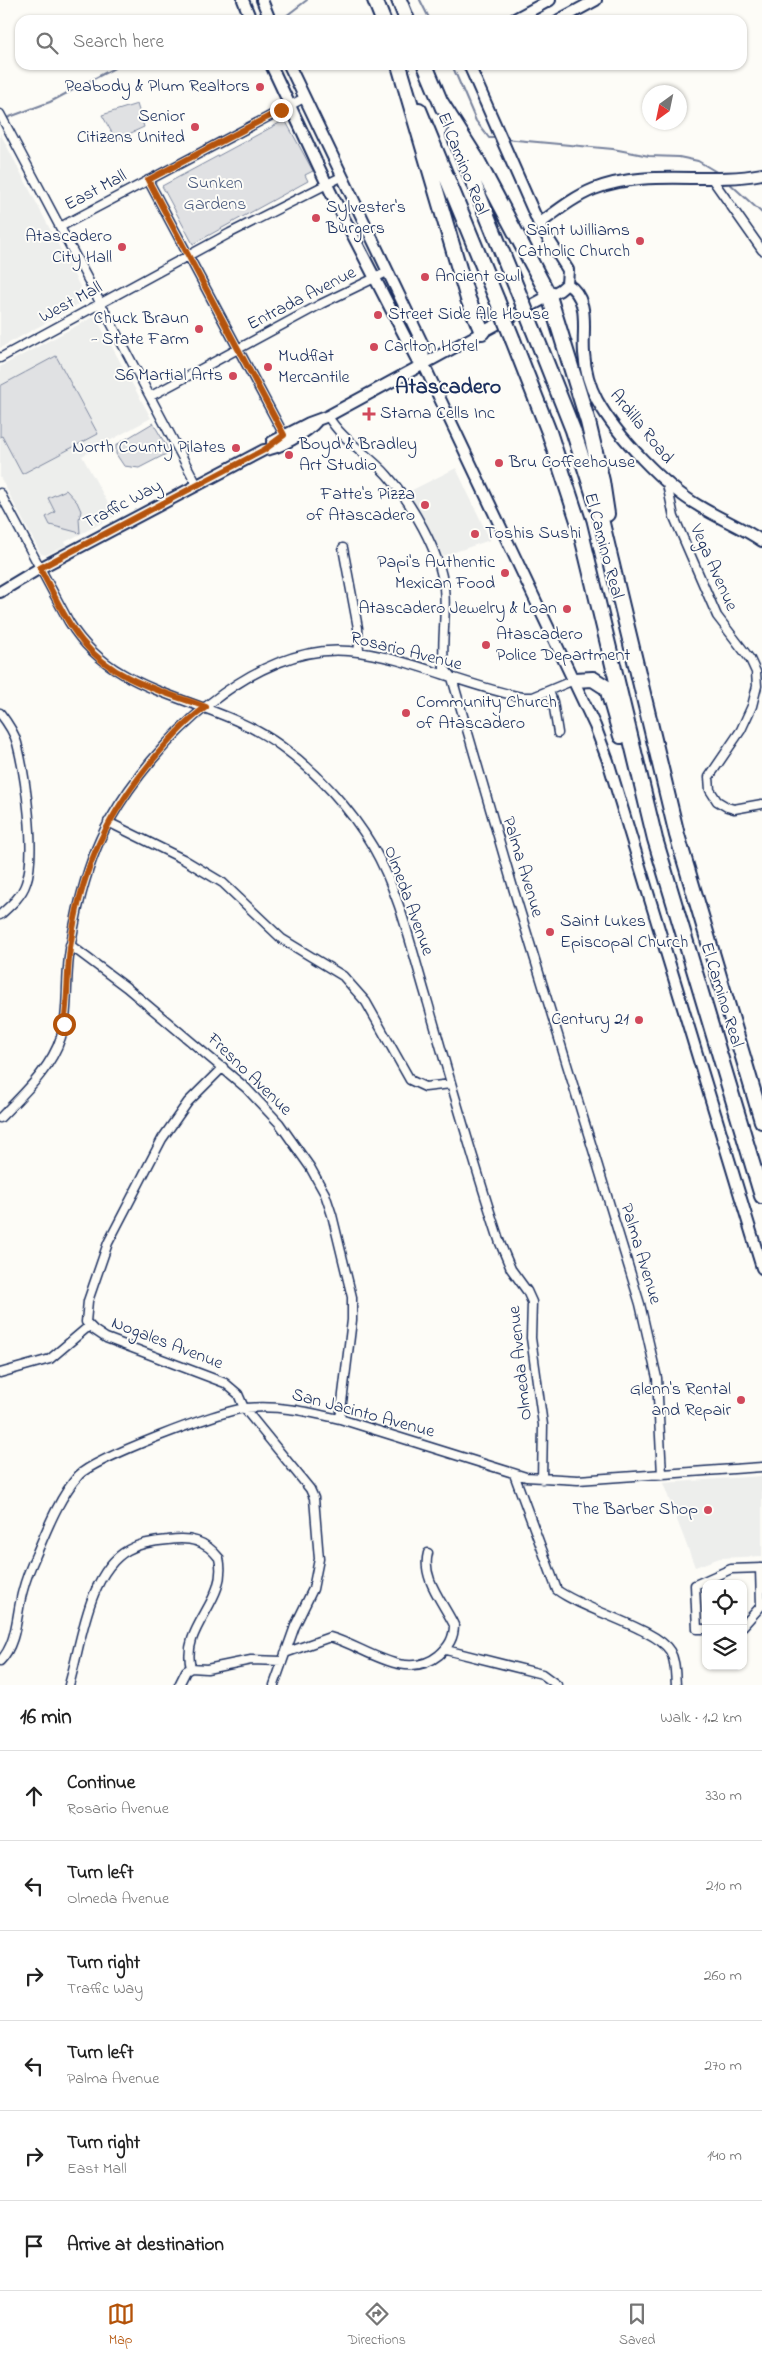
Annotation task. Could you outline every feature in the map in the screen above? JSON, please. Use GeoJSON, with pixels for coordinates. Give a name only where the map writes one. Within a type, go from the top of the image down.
{"type":"FeatureCollection","features":[{"type":"Feature","properties":{"kind":"highway"},"geometry":{"type":"LineString","coordinates":[[375,0],[381,15]]}},
{"type":"Feature","properties":{"kind":"highway"},"geometry":{"type":"LineString","coordinates":[[399,0],[405,15]]}},
{"type":"Feature","properties":{"kind":"highway"},"geometry":{"type":"LineString","coordinates":[[401,70],[468,299],[482,332]]}},
{"type":"Feature","properties":{"kind":"highway","name":"El Camino Real"},"geometry":{"type":"LineString","coordinates":[[402,70],[549,432],[579,524],[635,758],[676,914],[762,1196]]}},
{"type":"Feature","properties":{"kind":"highway","name":"El Camino Real"},"geometry":{"type":"LineString","coordinates":[[427,70],[576,439],[614,564],[675,827],[762,1121]]}},
{"type":"Feature","properties":{"kind":"highway"},"geometry":{"type":"LineString","coordinates":[[440,101],[476,158],[549,296],[579,390],[602,481],[614,564]]}},
{"type":"Feature","properties":{"kind":"highway"},"geometry":{"type":"LineString","coordinates":[[574,680],[593,679],[607,688],[622,738],[635,758]]}},
{"type":"Feature","properties":{"kind":"main road"},"geometry":{"type":"LineString","coordinates":[[242,0],[249,15]]}},
{"type":"Feature","properties":{"kind":"main road"},"geometry":{"type":"LineString","coordinates":[[522,15],[550,0]]}},
{"type":"Feature","properties":{"kind":"main road"},"geometry":{"type":"LineString","coordinates":[[568,15],[596,0]]}},
{"type":"Feature","properties":{"kind":"main road"},"geometry":{"type":"LineString","coordinates":[[273,70],[326,184],[413,352],[423,363],[574,680],[608,761],[762,1268]]}},
{"type":"Feature","properties":{"kind":"main road"},"geometry":{"type":"LineString","coordinates":[[291,70],[424,347],[423,363]]}},
{"type":"Feature","properties":{"kind":"main road","name":"Ardilla Road"},"geometry":{"type":"LineString","coordinates":[[474,70],[539,224],[568,270],[567,284],[576,290],[580,297],[584,320],[586,370],[597,400],[614,425],[667,484],[698,506],[762,541]]}},
{"type":"Feature","properties":{"kind":"main road"},"geometry":{"type":"LineString","coordinates":[[539,224],[572,200],[607,185],[647,178],[712,179],[762,174]]}},
{"type":"Feature","properties":{"kind":"main road","name":"Traffic Way"},"geometry":{"type":"LineString","coordinates":[[264,450],[284,435],[328,416],[549,296],[567,284]]}},
{"type":"Feature","properties":{"kind":"main road","name":"Traffic Way"},"geometry":{"type":"LineString","coordinates":[[0,592],[40,568],[197,485],[264,450],[290,440],[312,427],[316,422]]}},
{"type":"Feature","properties":{"kind":"street","name":"East Mall"},"geometry":{"type":"LineString","coordinates":[[60,227],[304,98]]}},
{"type":"Feature","properties":{"kind":"street"},"geometry":{"type":"LineString","coordinates":[[0,114],[197,485]]}},
{"type":"Feature","properties":{"kind":"street","name":"West Mall"},"geometry":{"type":"LineString","coordinates":[[0,358],[188,256],[342,177]]}},
{"type":"Feature","properties":{"kind":"street"},"geometry":{"type":"LineString","coordinates":[[712,179],[762,250]]}},
{"type":"Feature","properties":{"kind":"street"},"geometry":{"type":"LineString","coordinates":[[148,180],[284,435]]}},
{"type":"Feature","properties":{"kind":"street","name":"Entrada Avenue"},"geometry":{"type":"LineString","coordinates":[[151,396],[321,304],[387,272]]}},
{"type":"Feature","properties":{"kind":"street","name":"Palma Avenue"},"geometry":{"type":"LineString","coordinates":[[328,416],[336,429],[394,483],[409,506],[436,558],[444,596],[444,668],[452,678],[514,891],[640,1304],[657,1378],[662,1475]]}},
{"type":"Feature","properties":{"kind":"street","name":"Vega Avenue"},"geometry":{"type":"LineString","coordinates":[[667,484],[674,516],[718,616],[750,659],[756,672],[756,686],[752,706],[741,730],[709,777],[710,790],[717,801],[727,808],[734,809],[762,804]]}},
{"type":"Feature","properties":{"kind":"street","name":"Olmeda Avenue"},"geometry":{"type":"LineString","coordinates":[[0,493],[75,632],[98,658],[127,678],[206,707],[257,730],[303,764],[340,801],[373,848],[403,919],[500,1244],[511,1269],[527,1291],[532,1302],[531,1338],[542,1425],[542,1479]]}},
{"type":"Feature","properties":{"kind":"street"},"geometry":{"type":"LineString","coordinates":[[343,548],[357,620],[359,652]]}},
{"type":"Feature","properties":{"kind":"street","name":"Rosario Avenue"},"geometry":{"type":"LineString","coordinates":[[0,1118],[36,1080],[53,1056],[61,1037],[65,1015],[70,946],[88,874],[98,843],[108,822],[153,760],[175,735],[206,707],[255,674],[281,660],[321,651],[359,652],[522,698],[533,698],[574,680]]}},
{"type":"Feature","properties":{"kind":"street"},"geometry":{"type":"LineString","coordinates":[[549,691],[553,702],[558,733]]}},
{"type":"Feature","properties":{"kind":"street"},"geometry":{"type":"LineString","coordinates":[[0,713],[17,742],[30,842],[30,871],[26,883],[14,902],[0,915]]}},
{"type":"Feature","properties":{"kind":"street"},"geometry":{"type":"LineString","coordinates":[[108,822],[183,859],[223,884],[282,938],[343,976],[366,1002],[410,1080],[425,1087],[451,1084]]}},
{"type":"Feature","properties":{"kind":"street","name":"Fresno Avenue"},"geometry":{"type":"LineString","coordinates":[[70,946],[126,987],[223,1067],[260,1101],[296,1145],[324,1194],[332,1215],[352,1298],[352,1320],[340,1419]]}},
{"type":"Feature","properties":{"kind":"street","name":"Nogales Avenue"},"geometry":{"type":"LineString","coordinates":[[223,1067],[188,1102],[162,1139],[108,1243],[86,1308],[86,1322],[88,1326],[106,1338],[225,1383],[238,1394],[244,1408],[299,1474],[314,1498],[319,1559],[316,1574],[312,1589],[295,1626],[274,1684]]}},
{"type":"Feature","properties":{"kind":"street"},"geometry":{"type":"LineString","coordinates":[[0,1373],[50,1359],[88,1326]]}},
{"type":"Feature","properties":{"kind":"street","name":"San Jacinto Avenue"},"geometry":{"type":"LineString","coordinates":[[0,1661],[9,1648],[14,1634],[23,1590],[36,1554],[52,1520],[79,1476],[93,1464],[115,1454],[202,1420],[244,1408],[279,1407],[340,1419],[514,1474],[542,1479],[578,1480],[762,1467]]}},
{"type":"Feature","properties":{"kind":"street"},"geometry":{"type":"LineString","coordinates":[[514,1474],[557,1590],[572,1600],[660,1639],[674,1660],[676,1685]]}},
{"type":"Feature","properties":{"kind":"street"},"geometry":{"type":"LineString","coordinates":[[69,1685],[77,1650],[97,1589],[111,1565],[126,1550],[144,1543],[186,1538],[202,1542],[219,1558],[222,1578],[190,1645],[188,1658],[191,1668]]}},
{"type":"Feature","properties":{"kind":"street"},"geometry":{"type":"LineString","coordinates":[[179,1685],[186,1671],[191,1668],[207,1669],[251,1660],[284,1657],[330,1637],[371,1656],[405,1664],[423,1664],[446,1650],[451,1643],[454,1625],[428,1578],[425,1565],[428,1553]]}},
{"type":"Feature","properties":{"kind":"street"},"geometry":{"type":"LineString","coordinates":[[702,1629],[697,1629],[695,1585],[731,1569],[761,1568],[761,1606],[744,1625]]}},
{"type":"Feature","properties":{"kind":"street"},"geometry":{"type":"LineString","coordinates":[[446,1650],[542,1674],[557,1685]]}},
{"type":"Feature","properties":{"kind":"shaded area"},"geometry":{"type":"Polygon","coordinates":[[[0,133],[87,300],[0,348],[0,133]]]}},
{"type":"Feature","properties":{"kind":"shaded area"},"geometry":{"type":"Polygon","coordinates":[[[95,316],[151,418],[82,456],[115,516],[65,542],[66,545],[46,555],[41,554],[0,477],[0,367],[95,316]]]}},
{"type":"Feature","properties":{"kind":"shaded area"},"geometry":{"type":"Polygon","coordinates":[[[456,468],[490,540],[443,556],[408,492],[456,468]]]}},
{"type":"Feature","properties":{"kind":"shaded area"},"geometry":{"type":"Polygon","coordinates":[[[762,1476],[762,1556],[720,1558],[695,1567],[663,1483],[762,1476]]]}},
{"type":"Feature","properties":{"kind":"green space"},"geometry":{"type":"Polygon","coordinates":[[[137,104],[144,127],[116,140],[102,115],[137,104]]]}},
{"type":"Feature","properties":{"kind":"green space","name":"Sunken Gardens"},"geometry":{"type":"Polygon","coordinates":[[[285,120],[313,171],[305,175],[308,181],[193,244],[162,186],[285,120]]]}},
{"type":"Feature","properties":{"kind":"green space"},"geometry":{"type":"Polygon","coordinates":[[[56,356],[98,434],[22,474],[2,436],[0,437],[0,386],[56,356]]]}},
{"type":"Feature","properties":{"kind":"green space"},"geometry":{"type":"Polygon","coordinates":[[[153,423],[170,452],[139,468],[124,466],[116,454],[116,445],[153,423]]]}},
{"type":"Feature","properties":{"kind":"green space"},"geometry":{"type":"Polygon","coordinates":[[[66,490],[77,502],[81,511],[79,519],[80,533],[50,525],[46,517],[55,512],[48,498],[66,490]]]}},
{"type":"Feature","properties":{"kind":"waterway"},"geometry":{"type":"LineString","coordinates":[[287,15],[307,0]]}},
{"type":"Feature","properties":{"kind":"waterway"},"geometry":{"type":"LineString","coordinates":[[420,0],[428,15]]}},
{"type":"Feature","properties":{"kind":"waterway"},"geometry":{"type":"LineString","coordinates":[[4,119],[50,102],[111,70]]}},
{"type":"Feature","properties":{"kind":"waterway"},"geometry":{"type":"LineString","coordinates":[[454,70],[476,121],[489,138],[498,138]]}},
{"type":"Feature","properties":{"kind":"waterway"},"geometry":{"type":"LineString","coordinates":[[505,139],[613,149],[649,156],[679,157],[698,161],[720,174]]}},
{"type":"Feature","properties":{"kind":"waterway"},"geometry":{"type":"LineString","coordinates":[[727,181],[762,213]]}},
{"type":"Feature","properties":{"kind":"place","name":"Peabody & Plum Realtors"},"geometry":{"type":"Point","coordinates":[260,87]}},
{"type":"Feature","properties":{"kind":"place","name":"Senior Citizens United"},"geometry":{"type":"Point","coordinates":[195,127]}},
{"type":"Feature","properties":{"kind":"place","name":"Sylvester's Burgers"},"geometry":{"type":"Point","coordinates":[316,218]}},
{"type":"Feature","properties":{"kind":"place","name":"Saint Williams Catholic Church"},"geometry":{"type":"Point","coordinates":[640,241]}},
{"type":"Feature","properties":{"kind":"place","name":"Atascadero City Hall"},"geometry":{"type":"Point","coordinates":[122,247]}},
{"type":"Feature","properties":{"kind":"place","name":"Ancient Owl"},"geometry":{"type":"Point","coordinates":[425,277]}},
{"type":"Feature","properties":{"kind":"place","name":"Street Side Ale House"},"geometry":{"type":"Point","coordinates":[378,315]}},
{"type":"Feature","properties":{"kind":"place","name":"Chuck Braun - State Farm"},"geometry":{"type":"Point","coordinates":[199,329]}},
{"type":"Feature","properties":{"kind":"place","name":"Carlton Hotel"},"geometry":{"type":"Point","coordinates":[374,347]}},
{"type":"Feature","properties":{"kind":"place","name":"Mudflat Mercantile"},"geometry":{"type":"Point","coordinates":[268,367]}},
{"type":"Feature","properties":{"kind":"place","name":"S6 Martial Arts"},"geometry":{"type":"Point","coordinates":[233,376]}},
{"type":"Feature","properties":{"kind":"place","name":"Starna Cells Inc"},"geometry":{"type":"Point","coordinates":[369,414]}},
{"type":"Feature","properties":{"kind":"place","name":"North County Pilates"},"geometry":{"type":"Point","coordinates":[236,448]}},
{"type":"Feature","properties":{"kind":"place","name":"Boyd & Bradley Art Studio"},"geometry":{"type":"Point","coordinates":[289,455]}},
{"type":"Feature","properties":{"kind":"place","name":"Bru Coffeehouse"},"geometry":{"type":"Point","coordinates":[499,463]}},
{"type":"Feature","properties":{"kind":"place","name":"Fatte's Pizza of Atascadero"},"geometry":{"type":"Point","coordinates":[425,505]}},
{"type":"Feature","properties":{"kind":"place","name":"Toshis Sushi"},"geometry":{"type":"Point","coordinates":[475,534]}},
{"type":"Feature","properties":{"kind":"place","name":"Papi's Authentic Mexican Food"},"geometry":{"type":"Point","coordinates":[505,573]}},
{"type":"Feature","properties":{"kind":"place","name":"Atascadero Jewelry & Loan"},"geometry":{"type":"Point","coordinates":[567,609]}},
{"type":"Feature","properties":{"kind":"place","name":"Atascadero Police Department"},"geometry":{"type":"Point","coordinates":[486,645]}},
{"type":"Feature","properties":{"kind":"place","name":"Community Church of Atascadero"},"geometry":{"type":"Point","coordinates":[406,713]}},
{"type":"Feature","properties":{"kind":"place","name":"Saint Lukes Episcopal Church"},"geometry":{"type":"Point","coordinates":[550,932]}},
{"type":"Feature","properties":{"kind":"place","name":"Century 21"},"geometry":{"type":"Point","coordinates":[639,1020]}},
{"type":"Feature","properties":{"kind":"place","name":"Glenn's Rental and Repair"},"geometry":{"type":"Point","coordinates":[741,1400]}},
{"type":"Feature","properties":{"kind":"place","name":"The Barber Shop"},"geometry":{"type":"Point","coordinates":[708,1510]}},
{"type":"Feature","properties":{"kind":"district","name":"Atascadero"},"geometry":{"type":"Point","coordinates":[448,388]}},
{"type":"Feature","properties":{"kind":"route"},"geometry":{"type":"LineString","coordinates":[[64,1024],[72,937],[78,906],[98,843],[108,822],[132,786],[175,735],[206,707],[141,684],[107,666],[75,632],[40,568],[190,488],[228,470],[264,450],[284,435],[148,180],[281,110]]}}]}
